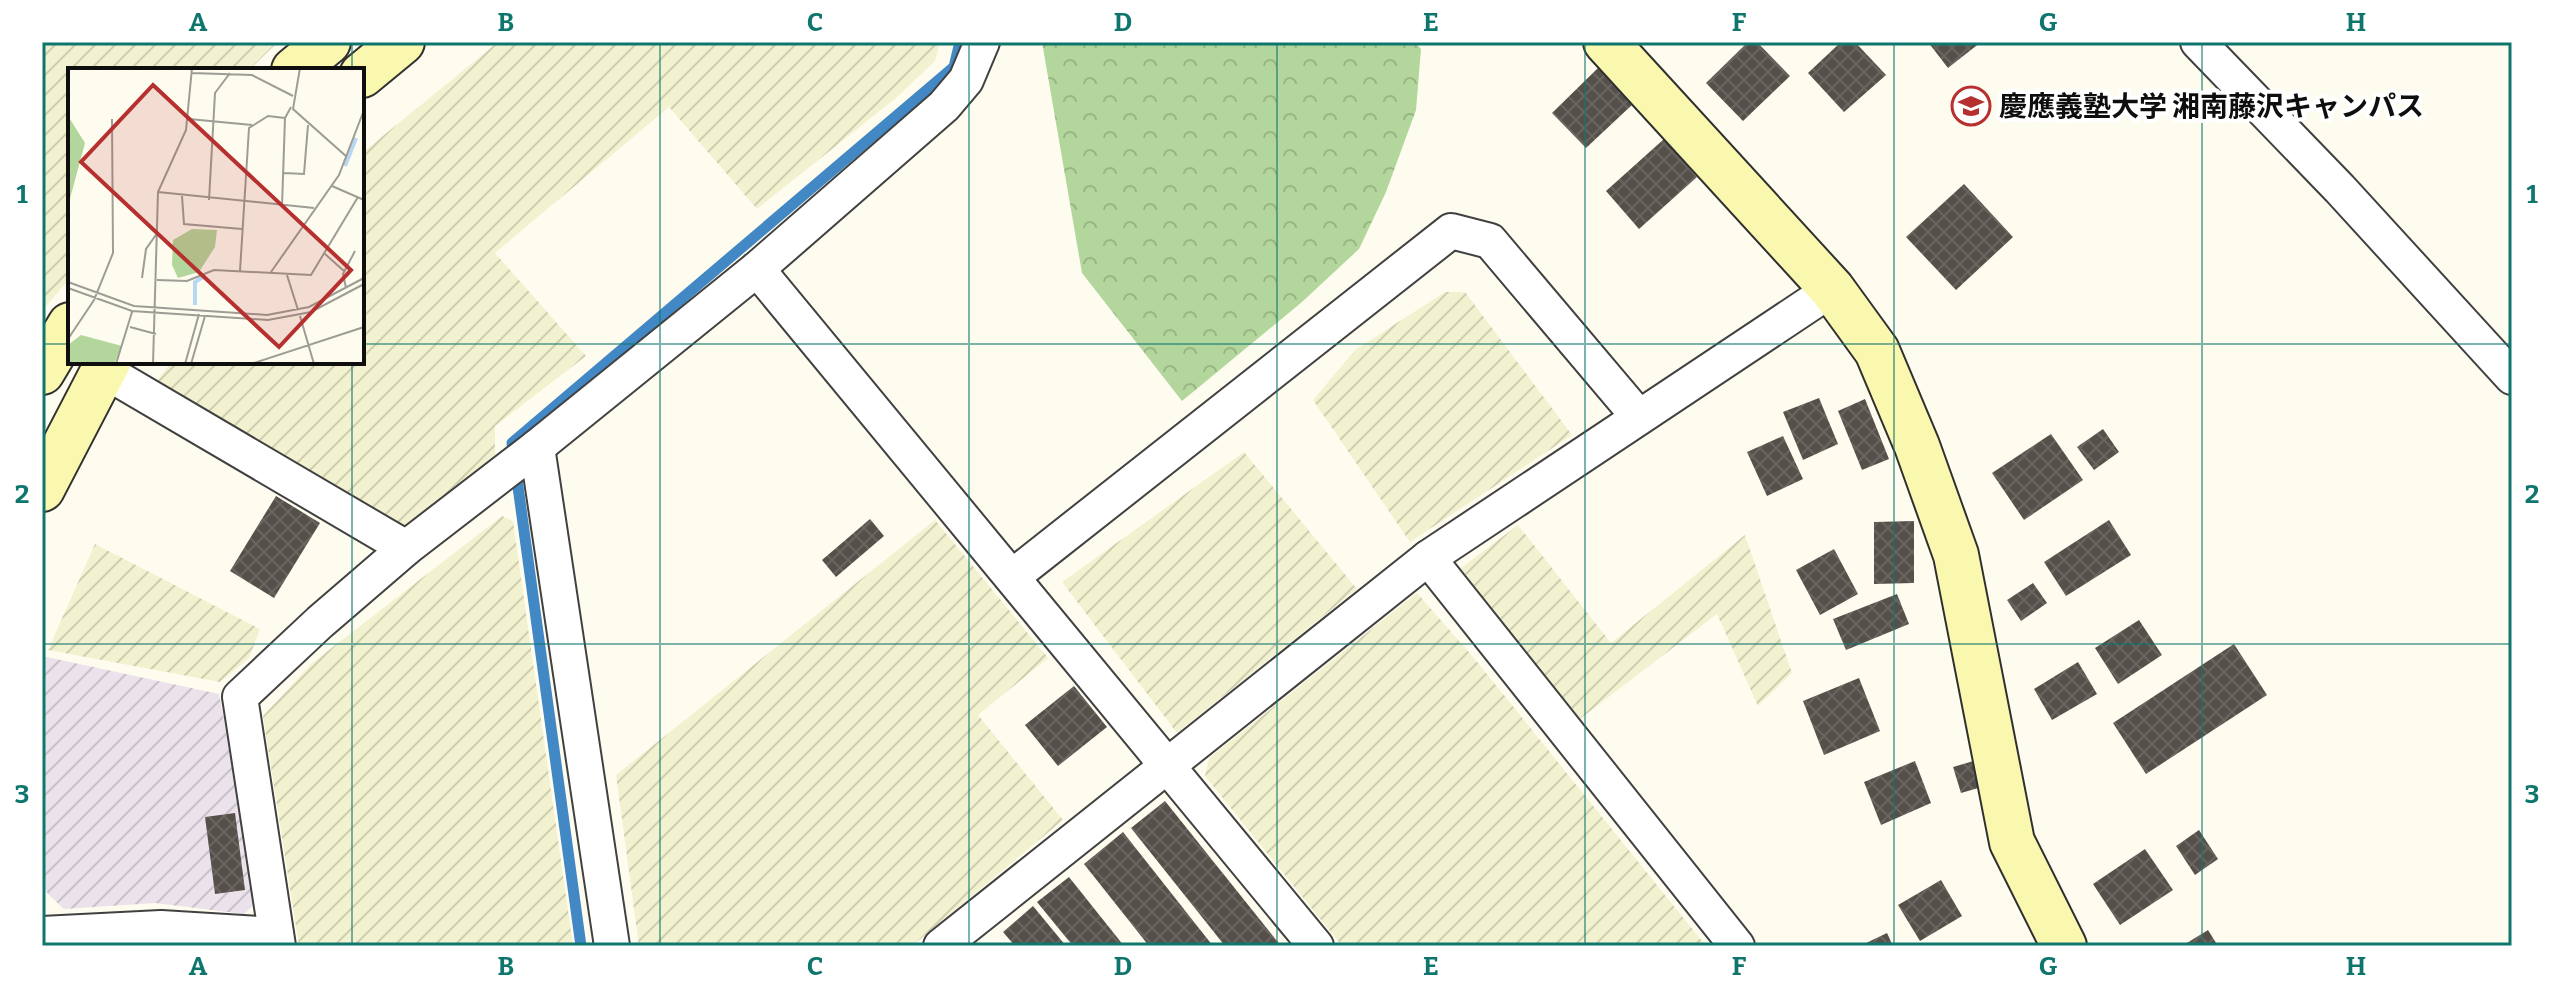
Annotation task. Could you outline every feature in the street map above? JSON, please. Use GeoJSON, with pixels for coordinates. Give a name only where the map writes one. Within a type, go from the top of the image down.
{"type":"FeatureCollection","features":[{"type":"Feature","properties":{"kind":"street"},"geometry":{"type":"LineString","coordinates":[[296,68],[328,42]]}},
{"type":"Feature","properties":{"kind":"street"},"geometry":{"type":"LineString","coordinates":[[364,73],[402,42]]}},
{"type":"Feature","properties":{"kind":"street"},"geometry":{"type":"LineString","coordinates":[[44,946],[42,936],[161,928],[277,940],[240,697],[406,548],[537,447],[757,269],[944,106],[966,80],[982,42]]}},
{"type":"Feature","properties":{"kind":"street"},"geometry":{"type":"LineString","coordinates":[[1606,42],[1832,289],[1877,351],[1917,446],[1956,555],[2012,842],[2064,946]]}},
{"type":"Feature","properties":{"kind":"street"},"geometry":{"type":"LineString","coordinates":[[2198,42],[2340,189],[2512,377]]}},
{"type":"Feature","properties":{"kind":"street"},"geometry":{"type":"LineString","coordinates":[[1012,577],[1451,231],[1490,241],[1638,416]]}},
{"type":"Feature","properties":{"kind":"street"},"geometry":{"type":"LineString","coordinates":[[757,269],[1316,946]]}},
{"type":"Feature","properties":{"kind":"street"},"geometry":{"type":"LineString","coordinates":[[941,946],[1428,558],[1832,289]]}},
{"type":"Feature","properties":{"kind":"street"},"geometry":{"type":"LineString","coordinates":[[42,489],[106,366],[406,548]]}},
{"type":"Feature","properties":{"kind":"street"},"geometry":{"type":"LineString","coordinates":[[537,447],[612,946]]}},
{"type":"Feature","properties":{"kind":"street"},"geometry":{"type":"LineString","coordinates":[[1428,558],[1737,946]]}},
{"type":"Feature","properties":{"kind":"shaded area"},"geometry":{"type":"Polygon","coordinates":[[[42,656],[219,694],[258,901],[244,914],[155,903],[64,909],[48,894],[42,883],[42,656]]]}},
{"type":"Feature","properties":{"kind":"green space"},"geometry":{"type":"Polygon","coordinates":[[[42,42],[278,42],[251,68],[68,68],[68,280],[42,311],[42,42]]]}},
{"type":"Feature","properties":{"kind":"green space"},"geometry":{"type":"Polygon","coordinates":[[[498,42],[940,42],[935,61],[896,98],[757,209],[669,107],[495,253],[586,356],[495,426],[495,460],[408,529],[154,385],[170,364],[364,364],[364,151],[498,42]]]}},
{"type":"Feature","properties":{"kind":"green space"},"geometry":{"type":"Polygon","coordinates":[[[1042,42],[1415,42],[1421,49],[1416,110],[1386,192],[1359,249],[1302,302],[1182,401],[1082,273],[1042,42]]]}},
{"type":"Feature","properties":{"kind":"green space"},"geometry":{"type":"Polygon","coordinates":[[[1445,292],[1465,292],[1572,435],[1410,542],[1313,400],[1355,350],[1445,292]]]}},
{"type":"Feature","properties":{"kind":"green space"},"geometry":{"type":"Polygon","coordinates":[[[1244,452],[1357,589],[1177,733],[1062,582],[1244,452]]]}},
{"type":"Feature","properties":{"kind":"green space"},"geometry":{"type":"Polygon","coordinates":[[[502,516],[513,521],[573,946],[299,946],[263,716],[311,664],[502,516]]]}},
{"type":"Feature","properties":{"kind":"green space"},"geometry":{"type":"Polygon","coordinates":[[[935,520],[1048,658],[978,715],[1063,820],[912,946],[639,946],[616,775],[935,520]]]}},
{"type":"Feature","properties":{"kind":"green space"},"geometry":{"type":"Polygon","coordinates":[[[1518,525],[1611,643],[1745,535],[1792,673],[1758,706],[1717,614],[1576,722],[1461,568],[1518,525]]]}},
{"type":"Feature","properties":{"kind":"green space"},"geometry":{"type":"Polygon","coordinates":[[[95,544],[260,629],[249,658],[220,682],[48,650],[95,544]]]}},
{"type":"Feature","properties":{"kind":"green space"},"geometry":{"type":"Polygon","coordinates":[[[1417,593],[1474,658],[1706,946],[1342,946],[1205,776],[1209,758],[1417,593]]]}},
{"type":"Feature","properties":{"kind":"building"},"geometry":{"type":"Polygon","coordinates":[[[1748,42],[1757,42],[1790,76],[1743,121],[1706,83],[1748,42]]]}},
{"type":"Feature","properties":{"kind":"building"},"geometry":{"type":"Polygon","coordinates":[[[1841,42],[1855,42],[1886,75],[1844,112],[1808,73],[1841,42]]]}},
{"type":"Feature","properties":{"kind":"building"},"geometry":{"type":"Polygon","coordinates":[[[1928,42],[1981,42],[1948,68],[1928,42]]]}},
{"type":"Feature","properties":{"kind":"building"},"geometry":{"type":"Polygon","coordinates":[[[1598,68],[1633,104],[1586,148],[1552,113],[1598,68]]]}},
{"type":"Feature","properties":{"kind":"building"},"geometry":{"type":"Polygon","coordinates":[[[1664,139],[1697,177],[1639,229],[1606,191],[1664,139]]]}},
{"type":"Feature","properties":{"kind":"building"},"geometry":{"type":"Polygon","coordinates":[[[1964,184],[2013,237],[1956,290],[1906,237],[1964,184]]]}},
{"type":"Feature","properties":{"kind":"building"},"geometry":{"type":"Polygon","coordinates":[[[1819,398],[1838,444],[1803,460],[1783,412],[1819,398]]]}},
{"type":"Feature","properties":{"kind":"building"},"geometry":{"type":"Polygon","coordinates":[[[1865,399],[1889,459],[1862,470],[1838,411],[1865,399]]]}},
{"type":"Feature","properties":{"kind":"building"},"geometry":{"type":"Polygon","coordinates":[[[2103,429],[2119,452],[2094,470],[2077,447],[2103,429]]]}},
{"type":"Feature","properties":{"kind":"building"},"geometry":{"type":"Polygon","coordinates":[[[2051,434],[2083,480],[2024,520],[1992,473],[2051,434]]]}},
{"type":"Feature","properties":{"kind":"building"},"geometry":{"type":"Polygon","coordinates":[[[1783,436],[1803,479],[1767,496],[1747,452],[1783,436]]]}},
{"type":"Feature","properties":{"kind":"building"},"geometry":{"type":"Polygon","coordinates":[[[276,496],[320,523],[274,598],[230,571],[276,496]]]}},
{"type":"Feature","properties":{"kind":"building"},"geometry":{"type":"Polygon","coordinates":[[[870,519],[884,536],[836,577],[822,560],[870,519]]]}},
{"type":"Feature","properties":{"kind":"building"},"geometry":{"type":"Polygon","coordinates":[[[2109,520],[2131,555],[2066,596],[2044,562],[2109,520]]]}},
{"type":"Feature","properties":{"kind":"building"},"geometry":{"type":"Polygon","coordinates":[[[1914,521],[1914,583],[1874,584],[1874,522],[1914,521]]]}},
{"type":"Feature","properties":{"kind":"building"},"geometry":{"type":"Polygon","coordinates":[[[1834,549],[1858,594],[1820,615],[1796,570],[1834,549]]]}},
{"type":"Feature","properties":{"kind":"building"},"geometry":{"type":"Polygon","coordinates":[[[2033,583],[2047,603],[2021,621],[2007,600],[2033,583]]]}},
{"type":"Feature","properties":{"kind":"building"},"geometry":{"type":"Polygon","coordinates":[[[1897,594],[1909,624],[1846,650],[1833,619],[1897,594]]]}},
{"type":"Feature","properties":{"kind":"building"},"geometry":{"type":"Polygon","coordinates":[[[2139,620],[2162,655],[2118,684],[2095,648],[2139,620]]]}},
{"type":"Feature","properties":{"kind":"building"},"geometry":{"type":"Polygon","coordinates":[[[2234,644],[2267,695],[2146,774],[2113,723],[2234,644]]]}},
{"type":"Feature","properties":{"kind":"building"},"geometry":{"type":"Polygon","coordinates":[[[2078,662],[2097,694],[2052,720],[2034,689],[2078,662]]]}},
{"type":"Feature","properties":{"kind":"building"},"geometry":{"type":"Polygon","coordinates":[[[1859,678],[1880,731],[1824,755],[1803,701],[1859,678]]]}},
{"type":"Feature","properties":{"kind":"building"},"geometry":{"type":"Polygon","coordinates":[[[1074,686],[1107,727],[1058,766],[1025,725],[1074,686]]]}},
{"type":"Feature","properties":{"kind":"building"},"geometry":{"type":"Polygon","coordinates":[[[1977,760],[1985,786],[1961,793],[1953,767],[1977,760]]]}},
{"type":"Feature","properties":{"kind":"building"},"geometry":{"type":"Polygon","coordinates":[[[1915,761],[1931,803],[1881,825],[1864,782],[1915,761]]]}},
{"type":"Feature","properties":{"kind":"building"},"geometry":{"type":"Polygon","coordinates":[[[1165,801],[1281,946],[1225,946],[1131,828],[1165,801]]]}},
{"type":"Feature","properties":{"kind":"building"},"geometry":{"type":"Polygon","coordinates":[[[235,813],[245,890],[215,894],[205,817],[235,813]]]}},
{"type":"Feature","properties":{"kind":"building"},"geometry":{"type":"Polygon","coordinates":[[[2199,830],[2218,859],[2195,875],[2176,846],[2199,830]]]}},
{"type":"Feature","properties":{"kind":"building"},"geometry":{"type":"Polygon","coordinates":[[[1123,832],[1213,946],[1149,946],[1084,864],[1123,832]]]}},
{"type":"Feature","properties":{"kind":"building"},"geometry":{"type":"Polygon","coordinates":[[[2145,849],[2173,890],[2120,925],[2093,884],[2145,849]]]}},
{"type":"Feature","properties":{"kind":"building"},"geometry":{"type":"Polygon","coordinates":[[[1069,877],[1124,946],[1073,946],[1037,902],[1069,877]]]}},
{"type":"Feature","properties":{"kind":"building"},"geometry":{"type":"Polygon","coordinates":[[[1941,880],[1962,916],[1920,941],[1898,905],[1941,880]]]}},
{"type":"Feature","properties":{"kind":"building"},"geometry":{"type":"Polygon","coordinates":[[[1033,906],[1066,946],[1015,946],[1003,932],[1033,906]]]}},
{"type":"Feature","properties":{"kind":"building"},"geometry":{"type":"Polygon","coordinates":[[[2208,930],[2218,946],[2182,946],[2208,930]]]}},
{"type":"Feature","properties":{"kind":"building"},"geometry":{"type":"Polygon","coordinates":[[[1887,933],[1893,946],[1865,946],[1864,944],[1887,933]]]}},
{"type":"Feature","properties":{"kind":"waterway"},"geometry":{"type":"LineString","coordinates":[[581,946],[512,443],[954,67],[960,42]]}},
{"type":"Feature","properties":{"kind":"place","name":"慶應義塾大学 湘南藤沢キャンパス"},"geometry":{"type":"Point","coordinates":[1971,106]}}]}
